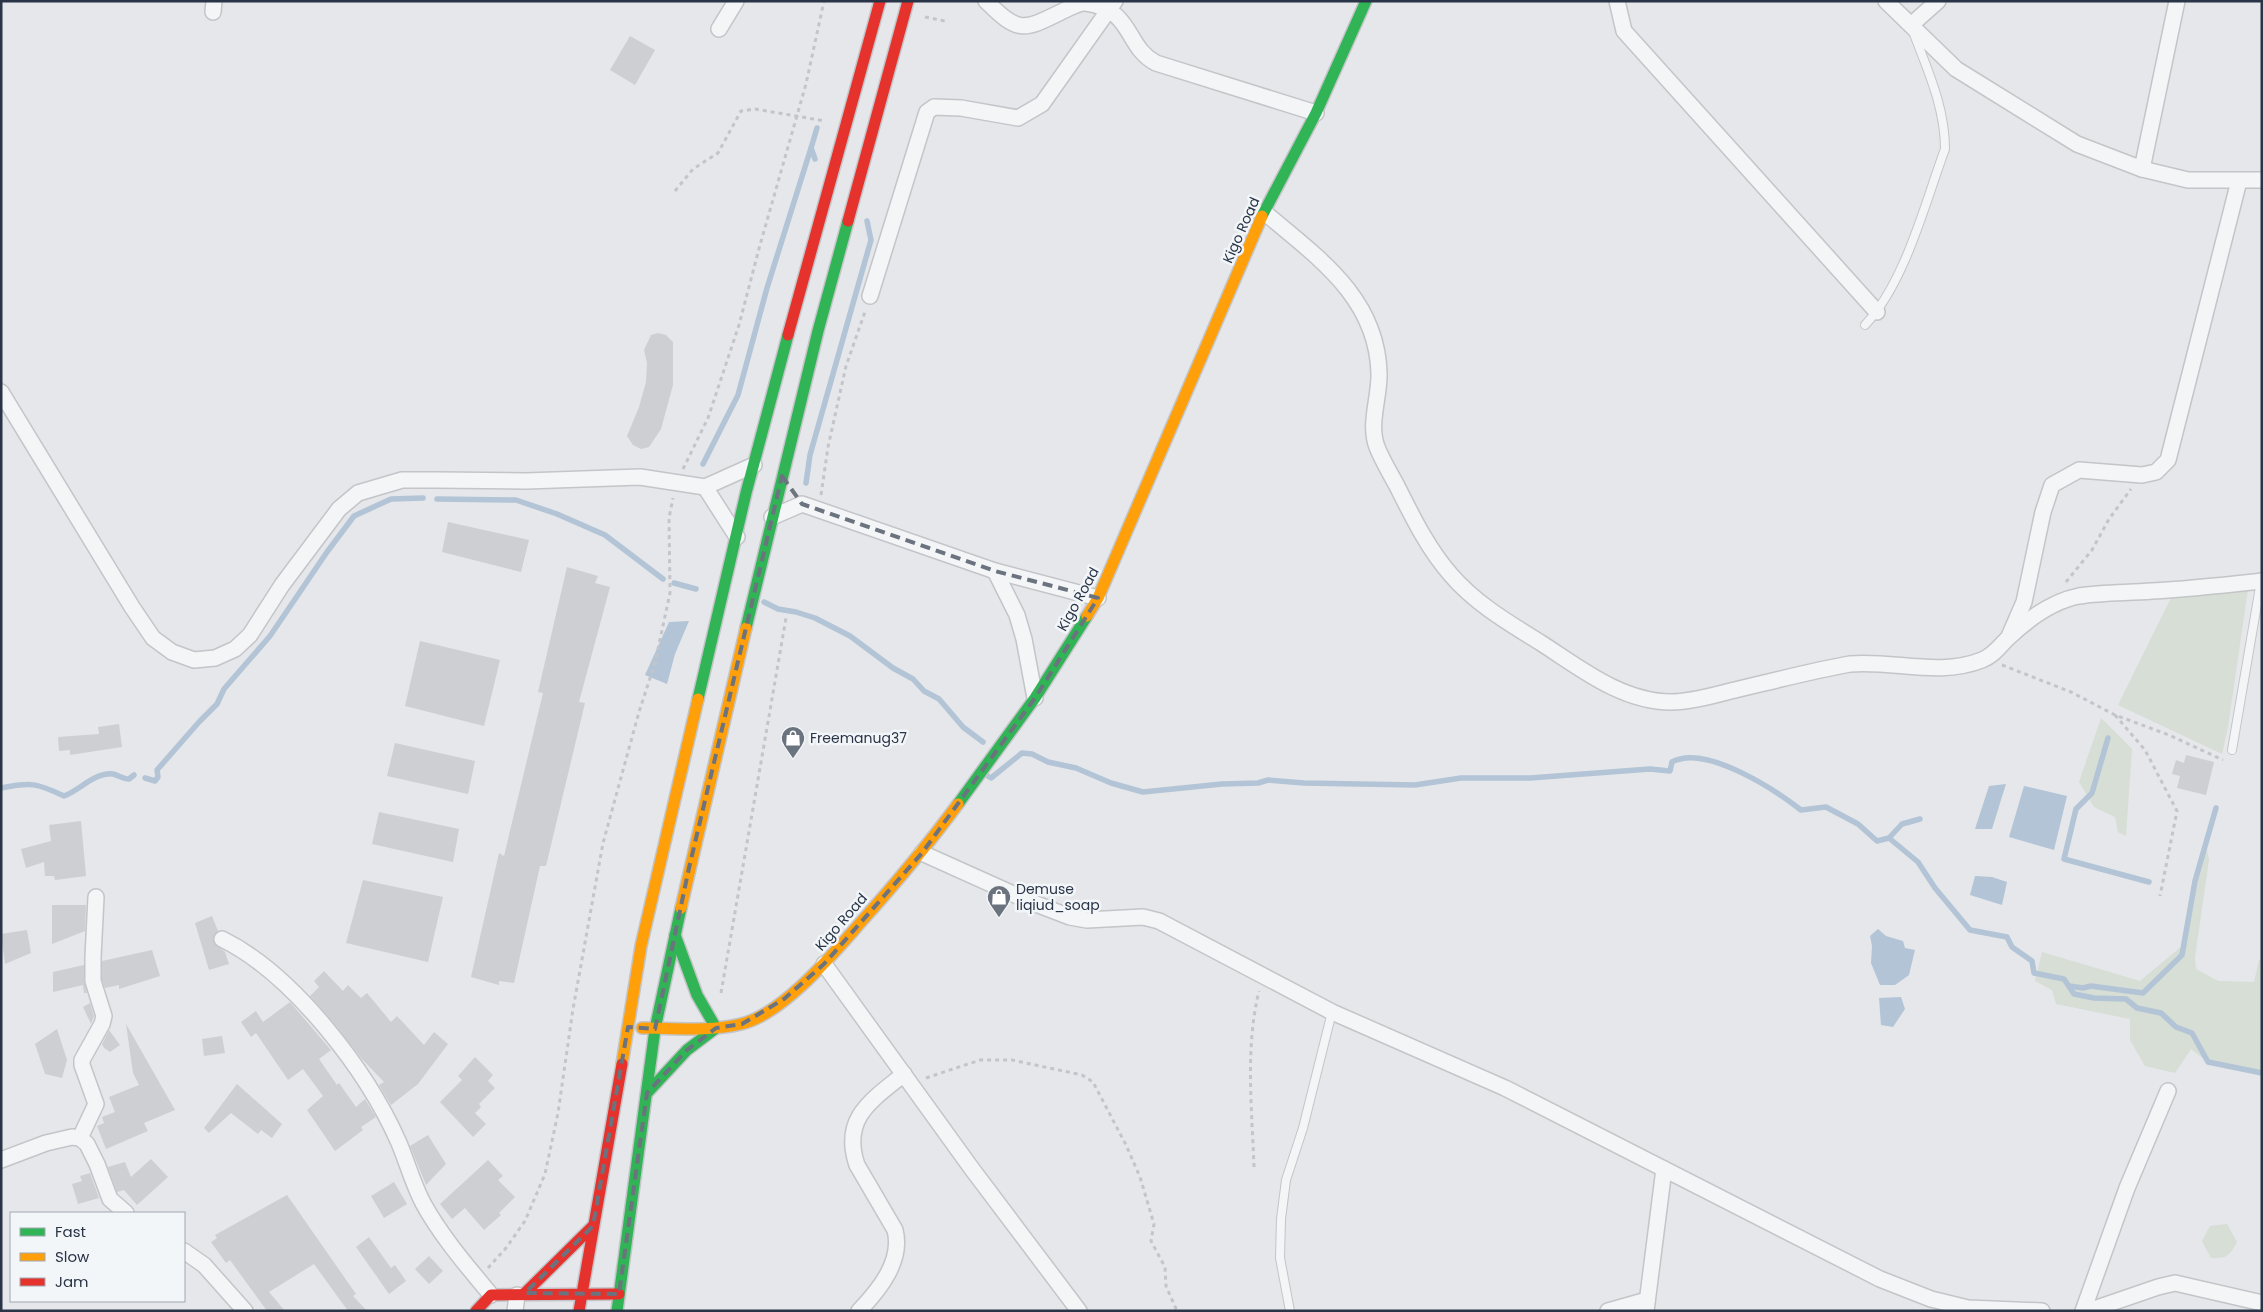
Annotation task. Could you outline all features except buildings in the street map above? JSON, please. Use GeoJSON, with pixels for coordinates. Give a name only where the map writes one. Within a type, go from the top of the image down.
{"type":"FeatureCollection","features":[{"type":"Feature","properties":{"kind":"main road"},"geometry":{"type":"LineString","coordinates":[[579,1311],[592,1226],[607,1156],[641,946],[754,464],[880,1]]}},
{"type":"Feature","properties":{"kind":"main road"},"geometry":{"type":"LineString","coordinates":[[617,1311],[655,1029],[689,868],[818,331],[908,1]]}},
{"type":"Feature","properties":{"kind":"main road","name":"Kigo Road"},"geometry":{"type":"LineString","coordinates":[[628,1027],[655,1029],[716,1028],[742,1024],[764,1014],[824,964],[922,853],[1035,698],[1098,598],[1264,212],[1316,113],[1366,1]]}},
{"type":"Feature","properties":{"kind":"main road"},"geometry":{"type":"LineString","coordinates":[[647,1093],[688,1050],[716,1028],[696,993],[675,934]]}},
{"type":"Feature","properties":{"kind":"main road"},"geometry":{"type":"LineString","coordinates":[[521,1294],[592,1226]]}},
{"type":"Feature","properties":{"kind":"main road"},"geometry":{"type":"LineString","coordinates":[[476,1311],[491,1295],[619,1294]]}},
{"type":"Feature","properties":{"kind":"street"},"geometry":{"type":"LineString","coordinates":[[720,29],[736,1]]}},
{"type":"Feature","properties":{"kind":"street"},"geometry":{"type":"LineString","coordinates":[[986,1],[1010,23],[1027,27],[1082,2],[1113,6]]}},
{"type":"Feature","properties":{"kind":"street"},"geometry":{"type":"LineString","coordinates":[[1617,1],[1624,31],[1877,312]]}},
{"type":"Feature","properties":{"kind":"street"},"geometry":{"type":"LineString","coordinates":[[1886,1],[1956,69],[2077,144],[2142,169],[2188,180],[2262,180]]}},
{"type":"Feature","properties":{"kind":"street"},"geometry":{"type":"LineString","coordinates":[[1911,25],[1938,1]]}},
{"type":"Feature","properties":{"kind":"street"},"geometry":{"type":"LineString","coordinates":[[2142,169],[2177,1]]}},
{"type":"Feature","properties":{"kind":"street"},"geometry":{"type":"LineString","coordinates":[[1113,6],[1146,57],[1156,63],[1316,113]]}},
{"type":"Feature","properties":{"kind":"street"},"geometry":{"type":"LineString","coordinates":[[870,296],[928,112],[934,107],[960,108],[1018,118],[1042,104],[1113,6]]}},
{"type":"Feature","properties":{"kind":"street"},"geometry":{"type":"LineString","coordinates":[[2008,638],[2024,602],[2043,512],[2052,485],[2079,470],[2142,475],[2156,472],[2168,460],[2238,181]]}},
{"type":"Feature","properties":{"kind":"street"},"geometry":{"type":"LineString","coordinates":[[1264,212],[1327,266],[1358,301],[1367,317],[1377,347],[1379,362],[1380,388],[1374,425],[1376,446],[1413,517],[1438,559],[1451,576],[1484,607],[1606,684],[1650,701],[1688,701],[1850,664],[1862,663],[1929,669],[1965,664],[1982,660],[1996,653],[2008,638],[2049,606],[2078,596],[2201,588],[2261,581]]}},
{"type":"Feature","properties":{"kind":"street"},"geometry":{"type":"LineString","coordinates":[[1,392],[153,638],[172,652],[194,660],[215,658],[235,649],[250,635],[282,584],[333,516],[358,493],[402,480],[526,481],[640,477],[705,487],[754,464]]}},
{"type":"Feature","properties":{"kind":"street"},"geometry":{"type":"LineString","coordinates":[[782,476],[802,504],[996,571],[1098,598]]}},
{"type":"Feature","properties":{"kind":"street"},"geometry":{"type":"LineString","coordinates":[[705,487],[737,536]]}},
{"type":"Feature","properties":{"kind":"street"},"geometry":{"type":"LineString","coordinates":[[772,517],[802,504]]}},
{"type":"Feature","properties":{"kind":"street"},"geometry":{"type":"LineString","coordinates":[[996,571],[1017,615],[1024,639],[1035,698]]}},
{"type":"Feature","properties":{"kind":"street"},"geometry":{"type":"LineString","coordinates":[[922,853],[1031,902],[1070,917],[1087,920],[1143,917],[1159,921],[1332,1012],[1505,1088],[1880,1279],[1931,1299],[1968,1308],[2042,1311]]}},
{"type":"Feature","properties":{"kind":"street"},"geometry":{"type":"LineString","coordinates":[[80,1138],[96,1104],[82,1060],[102,1024],[104,1016],[93,981],[92,957],[96,898]]}},
{"type":"Feature","properties":{"kind":"street"},"geometry":{"type":"LineString","coordinates":[[222,939],[250,954],[276,974],[301,999],[342,1049],[368,1088],[398,1142],[423,1202],[491,1295]]}},
{"type":"Feature","properties":{"kind":"street"},"geometry":{"type":"LineString","coordinates":[[824,964],[972,1169],[1079,1311]]}},
{"type":"Feature","properties":{"kind":"street"},"geometry":{"type":"LineString","coordinates":[[859,1311],[883,1283],[896,1256],[898,1240],[895,1230],[857,1165],[854,1156],[852,1132],[856,1122],[867,1106],[908,1080]]}},
{"type":"Feature","properties":{"kind":"street"},"geometry":{"type":"LineString","coordinates":[[2083,1311],[2127,1188],[2168,1091]]}},
{"type":"Feature","properties":{"kind":"street"},"geometry":{"type":"LineString","coordinates":[[1,1160],[46,1143],[72,1137],[80,1138],[87,1144],[97,1164],[110,1199],[125,1212]]}},
{"type":"Feature","properties":{"kind":"street"},"geometry":{"type":"LineString","coordinates":[[1608,1311],[1647,1305],[1664,1169]]}},
{"type":"Feature","properties":{"kind":"street"},"geometry":{"type":"LineString","coordinates":[[185,1252],[204,1266],[244,1311]]}},
{"type":"Feature","properties":{"kind":"street"},"geometry":{"type":"LineString","coordinates":[[2088,1311],[2175,1283],[2262,1303]]}},
{"type":"Feature","properties":{"kind":"street"},"geometry":{"type":"LineString","coordinates":[[521,1294],[522,1308]]}},
{"type":"Feature","properties":{"kind":"lane"},"geometry":{"type":"LineString","coordinates":[[1864,325],[1877,312],[1904,260],[1944,148],[1945,134],[1937,95],[1911,25]]}},
{"type":"Feature","properties":{"kind":"lane"},"geometry":{"type":"LineString","coordinates":[[2232,750],[2261,581]]}},
{"type":"Feature","properties":{"kind":"lane"},"geometry":{"type":"LineString","coordinates":[[1290,1311],[1280,1258],[1282,1210],[1286,1180],[1303,1128],[1332,1012]]}},
{"type":"Feature","properties":{"kind":"path"},"geometry":{"type":"LineString","coordinates":[[478,1279],[506,1248],[525,1221],[545,1174],[558,1113],[573,1009],[604,844],[639,712],[655,663],[670,594],[668,518],[676,483],[708,418],[739,326],[797,115],[824,1]]}},
{"type":"Feature","properties":{"kind":"path"},"geometry":{"type":"LineString","coordinates":[[916,15],[945,21]]}},
{"type":"Feature","properties":{"kind":"path"},"geometry":{"type":"LineString","coordinates":[[675,191],[693,169],[718,153],[741,111],[755,109],[797,115],[845,126]]}},
{"type":"Feature","properties":{"kind":"path"},"geometry":{"type":"LineString","coordinates":[[819,510],[828,446],[846,366],[870,296]]}},
{"type":"Feature","properties":{"kind":"path"},"geometry":{"type":"LineString","coordinates":[[2049,606],[2063,585],[2092,550],[2109,519],[2142,475]]}},
{"type":"Feature","properties":{"kind":"path"},"geometry":{"type":"LineString","coordinates":[[720,1002],[786,618]]}},
{"type":"Feature","properties":{"kind":"path"},"geometry":{"type":"LineString","coordinates":[[1982,660],[2014,668],[2071,692],[2115,715],[2169,735],[2225,761],[2232,750]]}},
{"type":"Feature","properties":{"kind":"path"},"geometry":{"type":"LineString","coordinates":[[2115,715],[2145,750],[2177,811],[2160,896]]}},
{"type":"Feature","properties":{"kind":"path"},"geometry":{"type":"LineString","coordinates":[[1254,1167],[1251,1060],[1254,1010],[1263,976]]}},
{"type":"Feature","properties":{"kind":"path"},"geometry":{"type":"LineString","coordinates":[[908,1080],[980,1060],[1012,1060],[1082,1075],[1093,1082],[1126,1145],[1140,1177],[1154,1224],[1151,1241],[1165,1268],[1166,1286],[1177,1311]]}},
{"type":"Feature","properties":{"kind":"highlighted area"},"geometry":{"type":"Polygon","coordinates":[[[782,476],[802,504],[995,571],[1098,598],[1035,698],[922,853],[824,964],[784,999],[742,1024],[716,1028],[687,1050],[647,1093],[619,1294],[525,1293],[593,1226],[628,1027],[655,1029],[689,868],[782,476]]]}},
{"type":"Feature","properties":{"kind":"shaded area"},"geometry":{"type":"Polygon","coordinates":[[[2248,589],[2228,727],[2222,754],[2118,705],[2171,598],[2248,589]]]}},
{"type":"Feature","properties":{"kind":"shaded area"},"geometry":{"type":"Polygon","coordinates":[[[2101,718],[2132,749],[2126,836],[2118,832],[2115,817],[2094,807],[2079,782],[2101,718]]]}},
{"type":"Feature","properties":{"kind":"shaded area"},"geometry":{"type":"Polygon","coordinates":[[[2206,844],[2209,860],[2195,957],[2196,969],[2218,981],[2254,982],[2259,960],[2262,960],[2262,1073],[2208,1062],[2191,1049],[2175,1073],[2145,1066],[2130,1040],[2130,1019],[2056,1004],[2052,990],[2035,981],[2042,952],[2140,981],[2182,946],[2201,853],[2206,844]]]}},
{"type":"Feature","properties":{"kind":"shaded area"},"geometry":{"type":"Polygon","coordinates":[[[2227,1224],[2237,1242],[2224,1257],[2211,1258],[2202,1241],[2210,1226],[2227,1224]]]}},
{"type":"Feature","properties":{"kind":"water"},"geometry":{"type":"Polygon","coordinates":[[[689,621],[675,654],[667,684],[645,675],[669,622],[689,621]]]}},
{"type":"Feature","properties":{"kind":"water"},"geometry":{"type":"Polygon","coordinates":[[[2006,784],[1992,829],[1975,829],[1989,786],[2006,784]]]}},
{"type":"Feature","properties":{"kind":"water"},"geometry":{"type":"Polygon","coordinates":[[[2024,786],[2067,796],[2054,850],[2009,837],[2024,786]]]}},
{"type":"Feature","properties":{"kind":"water"},"geometry":{"type":"Polygon","coordinates":[[[1975,876],[1992,877],[2007,882],[2002,905],[1970,895],[1975,876]]]}},
{"type":"Feature","properties":{"kind":"water"},"geometry":{"type":"Polygon","coordinates":[[[1878,929],[1886,936],[1903,941],[1905,948],[1915,950],[1909,975],[1895,985],[1880,985],[1871,963],[1872,946],[1870,936],[1878,929]]]}},
{"type":"Feature","properties":{"kind":"water"},"geometry":{"type":"Polygon","coordinates":[[[1901,997],[1905,1009],[1893,1027],[1881,1025],[1879,998],[1901,997]]]}},
{"type":"Feature","properties":{"kind":"waterway"},"geometry":{"type":"LineString","coordinates":[[815,159],[811,148],[817,128]]}},
{"type":"Feature","properties":{"kind":"waterway"},"geometry":{"type":"LineString","coordinates":[[703,464],[738,395],[767,288],[811,148]]}},
{"type":"Feature","properties":{"kind":"waterway"},"geometry":{"type":"LineString","coordinates":[[806,483],[810,455],[871,240],[867,221]]}},
{"type":"Feature","properties":{"kind":"waterway"},"geometry":{"type":"LineString","coordinates":[[145,778],[155,781],[158,777],[157,770],[217,704],[224,689],[270,636],[354,516],[391,499],[423,498]]}},
{"type":"Feature","properties":{"kind":"waterway"},"geometry":{"type":"LineString","coordinates":[[437,499],[516,500],[557,514],[605,535],[663,579]]}},
{"type":"Feature","properties":{"kind":"waterway"},"geometry":{"type":"LineString","coordinates":[[674,583],[696,589]]}},
{"type":"Feature","properties":{"kind":"waterway"},"geometry":{"type":"LineString","coordinates":[[764,602],[778,609],[815,618],[850,636],[893,668],[913,679],[924,691],[939,699],[963,727],[983,742]]}},
{"type":"Feature","properties":{"kind":"waterway"},"geometry":{"type":"LineString","coordinates":[[2108,738],[2092,793],[2076,809],[2064,859],[2149,882]]}},
{"type":"Feature","properties":{"kind":"waterway"},"geometry":{"type":"LineString","coordinates":[[986,775],[991,778],[1022,753],[1032,754],[1048,762],[1076,768],[1111,783],[1143,792],[1222,784],[1258,783],[1268,780],[1304,783],[1415,785],[1461,778],[1530,778],[1650,769],[1670,771],[1672,762],[1686,758],[1702,759],[1739,771],[1774,791],[1801,810],[1826,807],[1858,824],[1877,841],[1889,838],[1902,824],[1920,819]]}},
{"type":"Feature","properties":{"kind":"waterway"},"geometry":{"type":"LineString","coordinates":[[1,788],[27,784],[47,788],[64,796],[94,778],[106,774],[129,779],[134,775]]}},
{"type":"Feature","properties":{"kind":"waterway"},"geometry":{"type":"LineString","coordinates":[[2069,986],[2083,988],[2091,986],[2143,993],[2182,955],[2195,881],[2216,808]]}},
{"type":"Feature","properties":{"kind":"waterway"},"geometry":{"type":"LineString","coordinates":[[1889,838],[1918,862],[1935,888],[1970,930],[2007,937],[2012,947],[2032,961],[2034,973],[2064,979],[2074,994],[2094,998],[2126,999],[2137,1008],[2161,1013],[2176,1027],[2192,1033],[2208,1062],[2262,1073]]}},
{"type":"Feature","properties":{"kind":"traffic: fast"},"geometry":{"type":"LineString","coordinates":[[1262,216],[1316,113],[1366,1]]}},
{"type":"Feature","properties":{"kind":"traffic: fast"},"geometry":{"type":"LineString","coordinates":[[746,628],[818,331],[848,221]]}},
{"type":"Feature","properties":{"kind":"traffic: fast"},"geometry":{"type":"LineString","coordinates":[[698,699],[746,493],[788,335]]}},
{"type":"Feature","properties":{"kind":"traffic: fast"},"geometry":{"type":"LineString","coordinates":[[958,804],[1035,698],[1087,616]]}},
{"type":"Feature","properties":{"kind":"traffic: fast"},"geometry":{"type":"LineString","coordinates":[[617,1311],[655,1029],[681,908]]}},
{"type":"Feature","properties":{"kind":"traffic: fast"},"geometry":{"type":"LineString","coordinates":[[647,1093],[687,1050],[716,1028],[697,995],[675,935]]}},
{"type":"Feature","properties":{"kind":"traffic: slow"},"geometry":{"type":"LineString","coordinates":[[1087,616],[1098,598],[1262,216]]}},
{"type":"Feature","properties":{"kind":"traffic: slow"},"geometry":{"type":"LineString","coordinates":[[681,908],[746,628]]}},
{"type":"Feature","properties":{"kind":"traffic: slow"},"geometry":{"type":"LineString","coordinates":[[622,1064],[641,946],[698,699]]}},
{"type":"Feature","properties":{"kind":"traffic: slow"},"geometry":{"type":"LineString","coordinates":[[642,1028],[717,1028],[741,1024],[757,1018],[774,1008],[790,996],[822,966],[887,893],[958,804]]}},
{"type":"Feature","properties":{"kind":"traffic: jam"},"geometry":{"type":"LineString","coordinates":[[788,335],[880,1]]}},
{"type":"Feature","properties":{"kind":"traffic: jam"},"geometry":{"type":"LineString","coordinates":[[848,221],[908,1]]}},
{"type":"Feature","properties":{"kind":"traffic: jam"},"geometry":{"type":"LineString","coordinates":[[579,1311],[622,1064]]}},
{"type":"Feature","properties":{"kind":"traffic: jam"},"geometry":{"type":"LineString","coordinates":[[525,1293],[593,1226]]}},
{"type":"Feature","properties":{"kind":"traffic: jam"},"geometry":{"type":"LineString","coordinates":[[476,1311],[491,1295],[619,1294]]}},
{"type":"Feature","properties":{"kind":"place","name":"Freemanug37"},"geometry":{"type":"Point","coordinates":[793,759]}},
{"type":"Feature","properties":{"kind":"place","name":"Demuse liqiud_soap"},"geometry":{"type":"Point","coordinates":[999,918]}}]}
